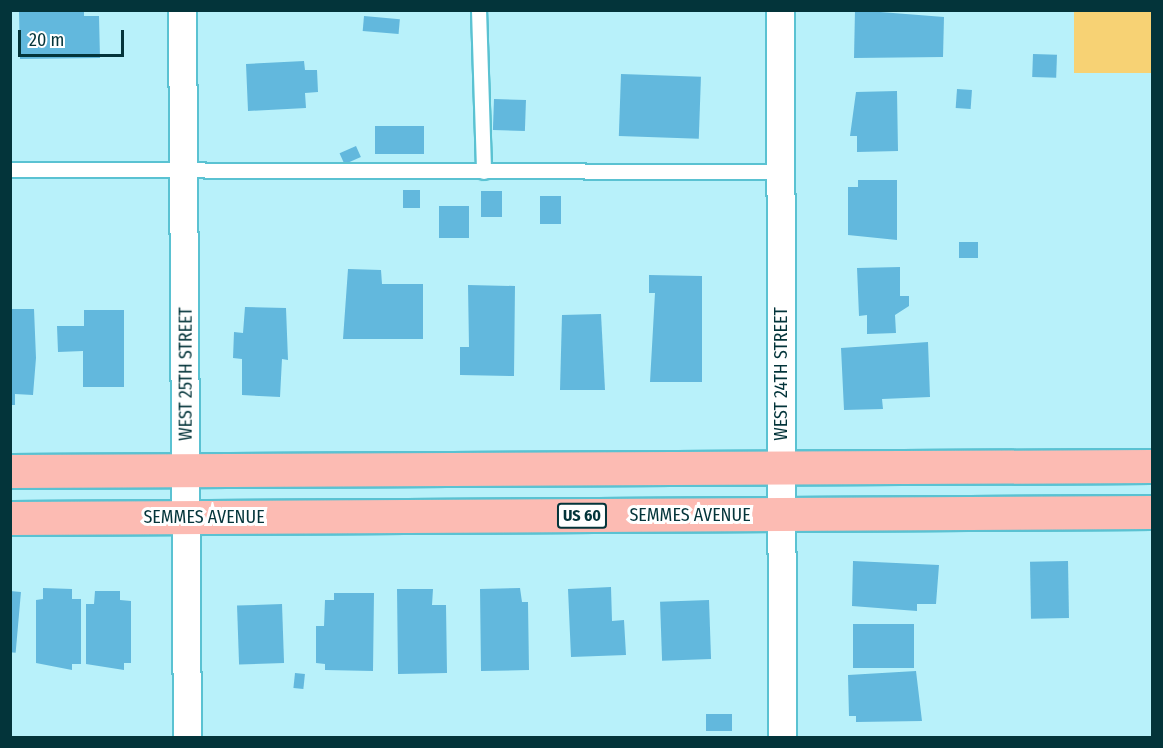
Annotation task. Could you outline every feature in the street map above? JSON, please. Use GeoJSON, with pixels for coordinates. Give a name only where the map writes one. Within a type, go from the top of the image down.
{"type":"FeatureCollection","features":[{"type":"Feature","properties":{"kind":"main road"},"geometry":{"type":"LineString","coordinates":[[10,471],[1152,466]]}},
{"type":"Feature","properties":{"kind":"main road","name":"SEMMES AVENUE"},"geometry":{"type":"LineString","coordinates":[[10,518],[1152,512]]}},
{"type":"Feature","properties":{"kind":"street","name":"WEST 25TH STREET"},"geometry":{"type":"LineString","coordinates":[[182,10],[187,738]]}},
{"type":"Feature","properties":{"kind":"street","name":"WEST 24TH STREET"},"geometry":{"type":"LineString","coordinates":[[780,10],[782,738]]}},
{"type":"Feature","properties":{"kind":"lane"},"geometry":{"type":"LineString","coordinates":[[479,10],[484,172]]}},
{"type":"Feature","properties":{"kind":"lane"},"geometry":{"type":"LineString","coordinates":[[10,171],[780,172]]}},
{"type":"Feature","properties":{"kind":"shaded area"},"geometry":{"type":"Polygon","coordinates":[[[1074,11],[1152,11],[1152,73],[1074,73],[1074,11]]]}},
{"type":"Feature","properties":{"kind":"building"},"geometry":{"type":"Polygon","coordinates":[[[19,10],[84,10],[84,16],[99,16],[100,58],[20,59],[19,10]]]}},
{"type":"Feature","properties":{"kind":"building"},"geometry":{"type":"Polygon","coordinates":[[[855,10],[944,17],[943,57],[854,58],[855,10]]]}},
{"type":"Feature","properties":{"kind":"building"},"geometry":{"type":"Polygon","coordinates":[[[364,16],[400,19],[399,34],[363,31],[364,16]]]}},
{"type":"Feature","properties":{"kind":"building"},"geometry":{"type":"Polygon","coordinates":[[[1033,54],[1057,55],[1056,78],[1032,77],[1033,54]]]}},
{"type":"Feature","properties":{"kind":"building"},"geometry":{"type":"Polygon","coordinates":[[[304,61],[305,70],[317,70],[318,92],[305,93],[306,108],[248,111],[246,64],[304,61]]]}},
{"type":"Feature","properties":{"kind":"building"},"geometry":{"type":"Polygon","coordinates":[[[621,74],[701,77],[699,139],[619,136],[621,74]]]}},
{"type":"Feature","properties":{"kind":"building"},"geometry":{"type":"Polygon","coordinates":[[[957,89],[972,90],[971,109],[956,108],[957,89]]]}},
{"type":"Feature","properties":{"kind":"building"},"geometry":{"type":"Polygon","coordinates":[[[897,91],[898,151],[857,152],[857,136],[850,136],[856,92],[897,91]]]}},
{"type":"Feature","properties":{"kind":"building"},"geometry":{"type":"Polygon","coordinates":[[[494,99],[526,100],[525,131],[493,130],[494,99]]]}},
{"type":"Feature","properties":{"kind":"building"},"geometry":{"type":"Polygon","coordinates":[[[375,126],[424,126],[424,154],[375,154],[375,126]]]}},
{"type":"Feature","properties":{"kind":"building"},"geometry":{"type":"Polygon","coordinates":[[[356,146],[361,157],[344,164],[340,153],[356,146]]]}},
{"type":"Feature","properties":{"kind":"building"},"geometry":{"type":"Polygon","coordinates":[[[858,180],[897,180],[897,240],[848,235],[848,187],[858,187],[858,180]]]}},
{"type":"Feature","properties":{"kind":"building"},"geometry":{"type":"Polygon","coordinates":[[[403,190],[420,190],[420,208],[403,208],[403,190]]]}},
{"type":"Feature","properties":{"kind":"building"},"geometry":{"type":"Polygon","coordinates":[[[481,191],[502,191],[502,217],[481,217],[481,191]]]}},
{"type":"Feature","properties":{"kind":"building"},"geometry":{"type":"Polygon","coordinates":[[[540,196],[561,196],[561,224],[540,224],[540,196]]]}},
{"type":"Feature","properties":{"kind":"building"},"geometry":{"type":"Polygon","coordinates":[[[439,206],[469,206],[469,238],[439,238],[439,206]]]}},
{"type":"Feature","properties":{"kind":"building"},"geometry":{"type":"Polygon","coordinates":[[[959,242],[978,242],[978,258],[959,258],[959,242]]]}},
{"type":"Feature","properties":{"kind":"building"},"geometry":{"type":"Polygon","coordinates":[[[900,267],[900,296],[909,296],[909,306],[895,315],[896,333],[867,334],[867,315],[859,316],[857,268],[900,267]]]}},
{"type":"Feature","properties":{"kind":"building"},"geometry":{"type":"Polygon","coordinates":[[[348,269],[381,270],[382,284],[423,284],[423,339],[343,339],[348,269]]]}},
{"type":"Feature","properties":{"kind":"building"},"geometry":{"type":"Polygon","coordinates":[[[649,275],[702,276],[702,382],[650,382],[655,293],[649,293],[649,275]]]}},
{"type":"Feature","properties":{"kind":"building"},"geometry":{"type":"Polygon","coordinates":[[[468,285],[515,286],[514,376],[460,375],[460,347],[469,347],[468,285]]]}},
{"type":"Feature","properties":{"kind":"building"},"geometry":{"type":"Polygon","coordinates":[[[245,307],[286,308],[288,360],[282,359],[280,397],[242,395],[242,359],[233,358],[234,332],[243,333],[245,307]]]}},
{"type":"Feature","properties":{"kind":"building"},"geometry":{"type":"Polygon","coordinates":[[[10,309],[34,309],[36,358],[33,395],[15,394],[15,405],[10,405],[10,309]]]}},
{"type":"Feature","properties":{"kind":"building"},"geometry":{"type":"Polygon","coordinates":[[[84,310],[124,310],[124,387],[83,387],[83,351],[58,352],[57,326],[84,326],[84,310]]]}},
{"type":"Feature","properties":{"kind":"building"},"geometry":{"type":"Polygon","coordinates":[[[601,314],[605,390],[560,390],[562,315],[601,314]]]}},
{"type":"Feature","properties":{"kind":"building"},"geometry":{"type":"Polygon","coordinates":[[[928,342],[930,397],[882,399],[883,409],[844,410],[841,348],[928,342]]]}},
{"type":"Feature","properties":{"kind":"building"},"geometry":{"type":"Polygon","coordinates":[[[853,561],[939,565],[936,604],[917,604],[917,611],[852,606],[853,561]]]}},
{"type":"Feature","properties":{"kind":"building"},"geometry":{"type":"Polygon","coordinates":[[[1068,561],[1069,618],[1031,619],[1030,562],[1068,561]]]}},
{"type":"Feature","properties":{"kind":"building"},"geometry":{"type":"Polygon","coordinates":[[[611,587],[612,621],[624,620],[626,655],[571,657],[568,589],[611,587]]]}},
{"type":"Feature","properties":{"kind":"building"},"geometry":{"type":"Polygon","coordinates":[[[43,588],[72,589],[72,599],[81,599],[81,664],[72,664],[72,670],[36,663],[36,600],[43,599],[43,588]]]}},
{"type":"Feature","properties":{"kind":"building"},"geometry":{"type":"Polygon","coordinates":[[[520,588],[522,602],[528,602],[529,670],[481,671],[480,589],[520,588]]]}},
{"type":"Feature","properties":{"kind":"building"},"geometry":{"type":"Polygon","coordinates":[[[397,589],[433,589],[432,605],[446,605],[447,673],[398,674],[397,589]]]}},
{"type":"Feature","properties":{"kind":"building"},"geometry":{"type":"Polygon","coordinates":[[[10,591],[21,592],[16,653],[10,652],[10,591]]]}},
{"type":"Feature","properties":{"kind":"building"},"geometry":{"type":"Polygon","coordinates":[[[95,591],[120,591],[120,600],[131,601],[131,663],[124,663],[124,670],[86,664],[86,604],[94,604],[95,591]]]}},
{"type":"Feature","properties":{"kind":"building"},"geometry":{"type":"Polygon","coordinates":[[[334,593],[374,593],[373,671],[325,670],[325,664],[316,663],[316,626],[324,626],[325,600],[334,600],[334,593]]]}},
{"type":"Feature","properties":{"kind":"building"},"geometry":{"type":"Polygon","coordinates":[[[709,600],[711,659],[662,661],[660,602],[709,600]]]}},
{"type":"Feature","properties":{"kind":"building"},"geometry":{"type":"Polygon","coordinates":[[[282,604],[284,663],[239,665],[237,606],[282,604]]]}},
{"type":"Feature","properties":{"kind":"building"},"geometry":{"type":"Polygon","coordinates":[[[853,624],[914,624],[914,668],[853,668],[853,624]]]}},
{"type":"Feature","properties":{"kind":"building"},"geometry":{"type":"Polygon","coordinates":[[[916,671],[922,721],[856,722],[856,716],[849,716],[848,675],[916,671]]]}},
{"type":"Feature","properties":{"kind":"building"},"geometry":{"type":"Polygon","coordinates":[[[295,673],[305,674],[303,689],[293,688],[295,673]]]}},
{"type":"Feature","properties":{"kind":"building"},"geometry":{"type":"Polygon","coordinates":[[[706,714],[732,714],[732,731],[706,731],[706,714]]]}}]}
